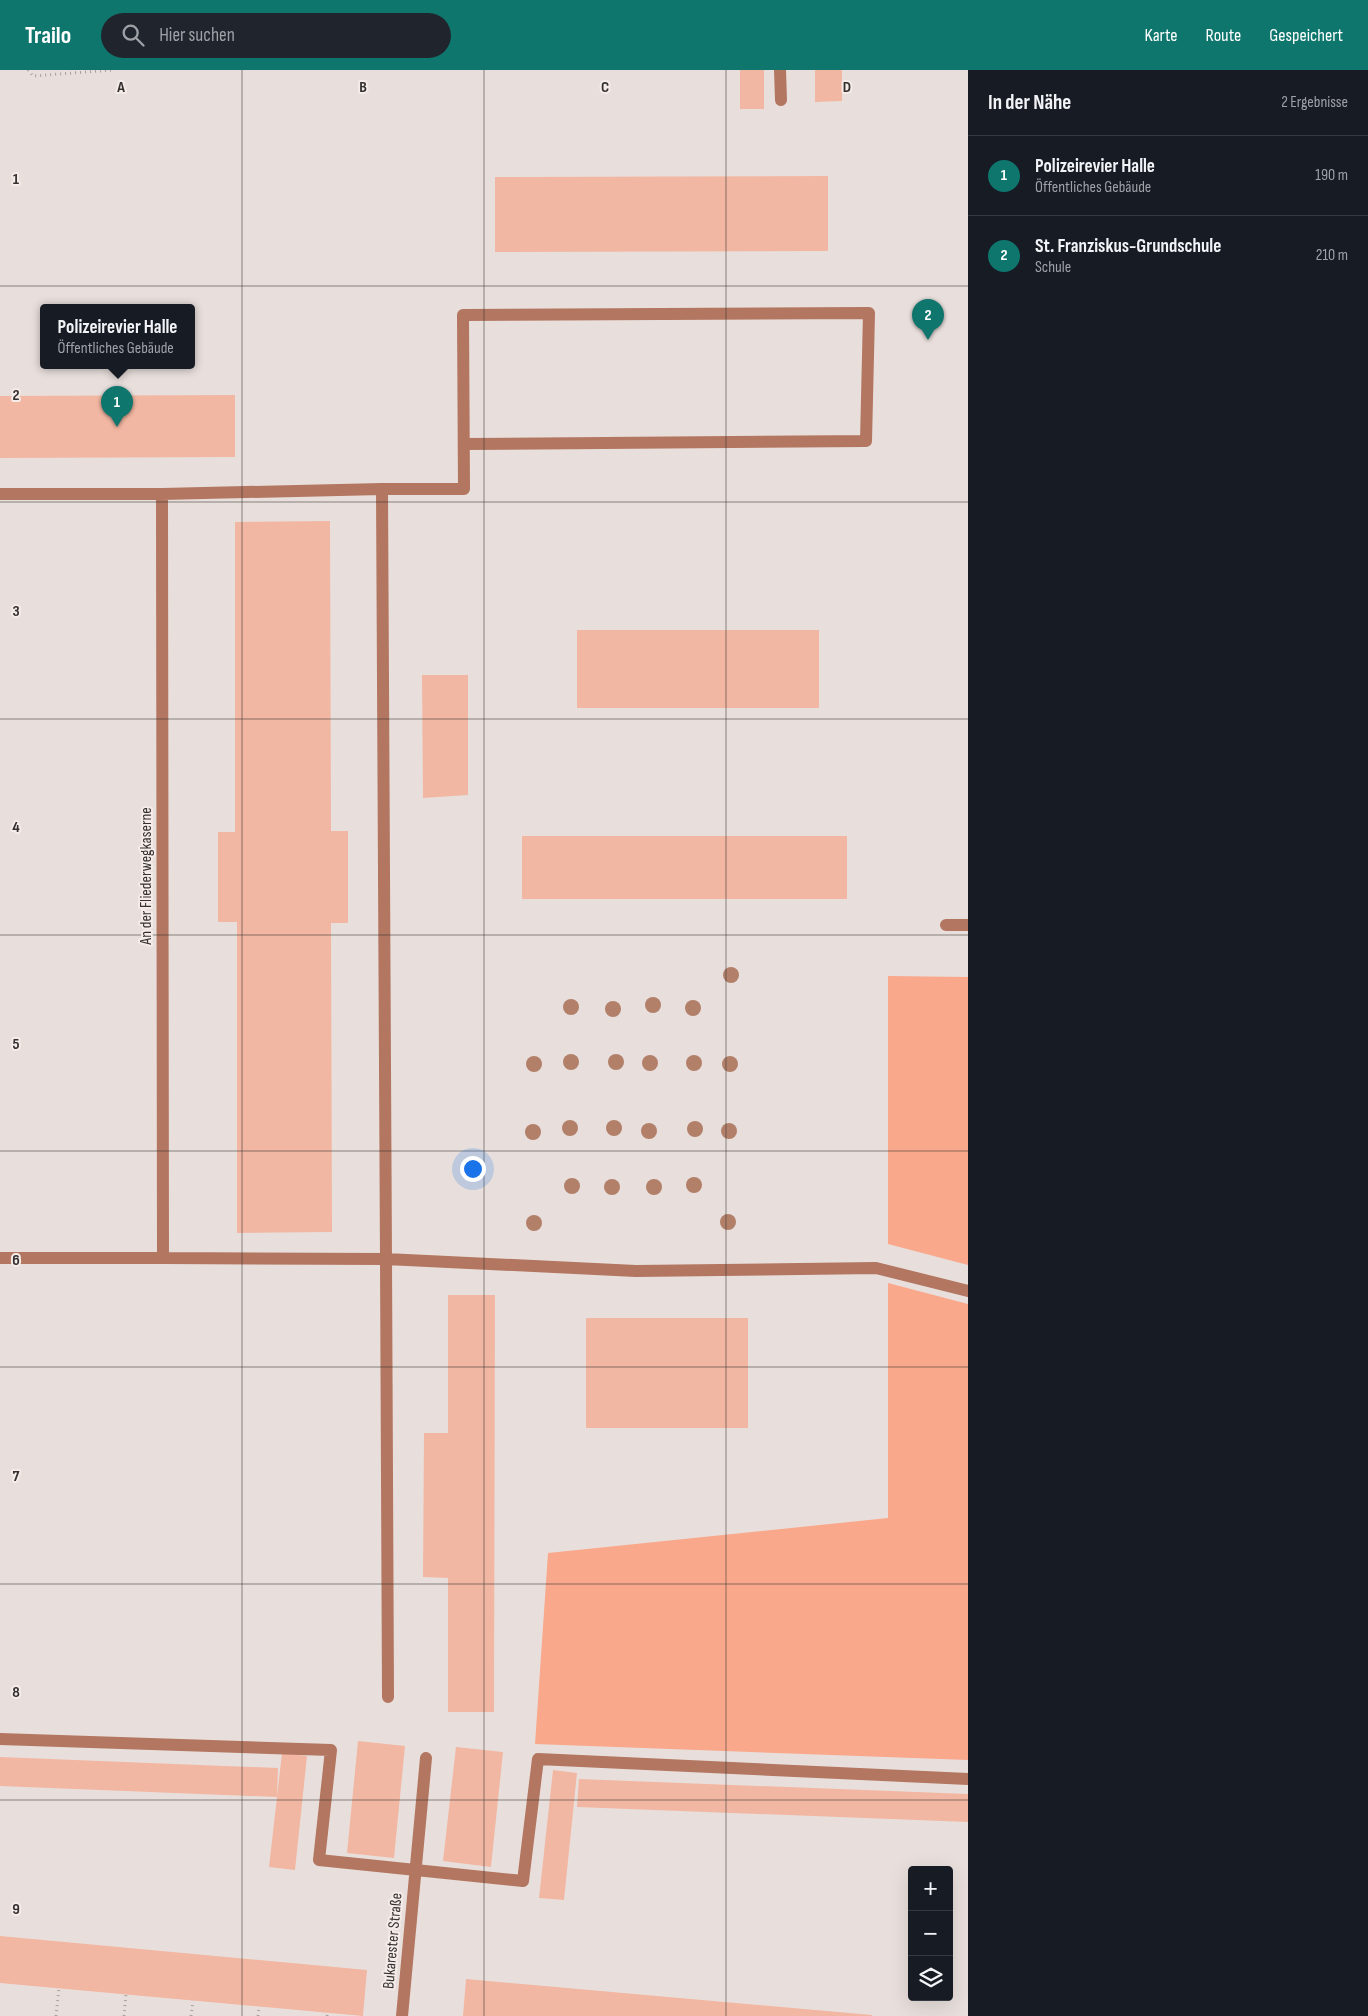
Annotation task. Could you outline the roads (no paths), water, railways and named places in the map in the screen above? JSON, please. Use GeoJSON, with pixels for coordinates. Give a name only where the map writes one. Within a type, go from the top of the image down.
{"type":"FeatureCollection","features":[{"type":"Feature","properties":{"kind":"street"},"geometry":{"type":"LineString","coordinates":[[780,70],[781,100]]}},
{"type":"Feature","properties":{"kind":"street"},"geometry":{"type":"LineString","coordinates":[[0,494],[162,494],[464,489],[463,315],[869,313],[866,441],[464,444]]}},
{"type":"Feature","properties":{"kind":"street"},"geometry":{"type":"LineString","coordinates":[[382,489],[388,1697]]}},
{"type":"Feature","properties":{"kind":"street","name":"An der Fliederwegkaserne"},"geometry":{"type":"LineString","coordinates":[[162,494],[163,1258]]}},
{"type":"Feature","properties":{"kind":"street"},"geometry":{"type":"LineString","coordinates":[[946,925],[968,925]]}},
{"type":"Feature","properties":{"kind":"street"},"geometry":{"type":"LineString","coordinates":[[0,1258],[386,1259],[636,1271],[876,1268],[968,1291]]}},
{"type":"Feature","properties":{"kind":"street"},"geometry":{"type":"LineString","coordinates":[[0,1739],[331,1750],[319,1860],[523,1881],[538,1759],[968,1779]]}},
{"type":"Feature","properties":{"kind":"street","name":"Bukarester Straße"},"geometry":{"type":"LineString","coordinates":[[402,2016],[426,1758]]}},
{"type":"Feature","properties":{"kind":"place","name":"St. Franziskus-Grundschule"},"geometry":{"type":"Point","coordinates":[928,340]}},
{"type":"Feature","properties":{"kind":"place","name":"Polizeirevier Halle"},"geometry":{"type":"Point","coordinates":[117,427]}}]}
